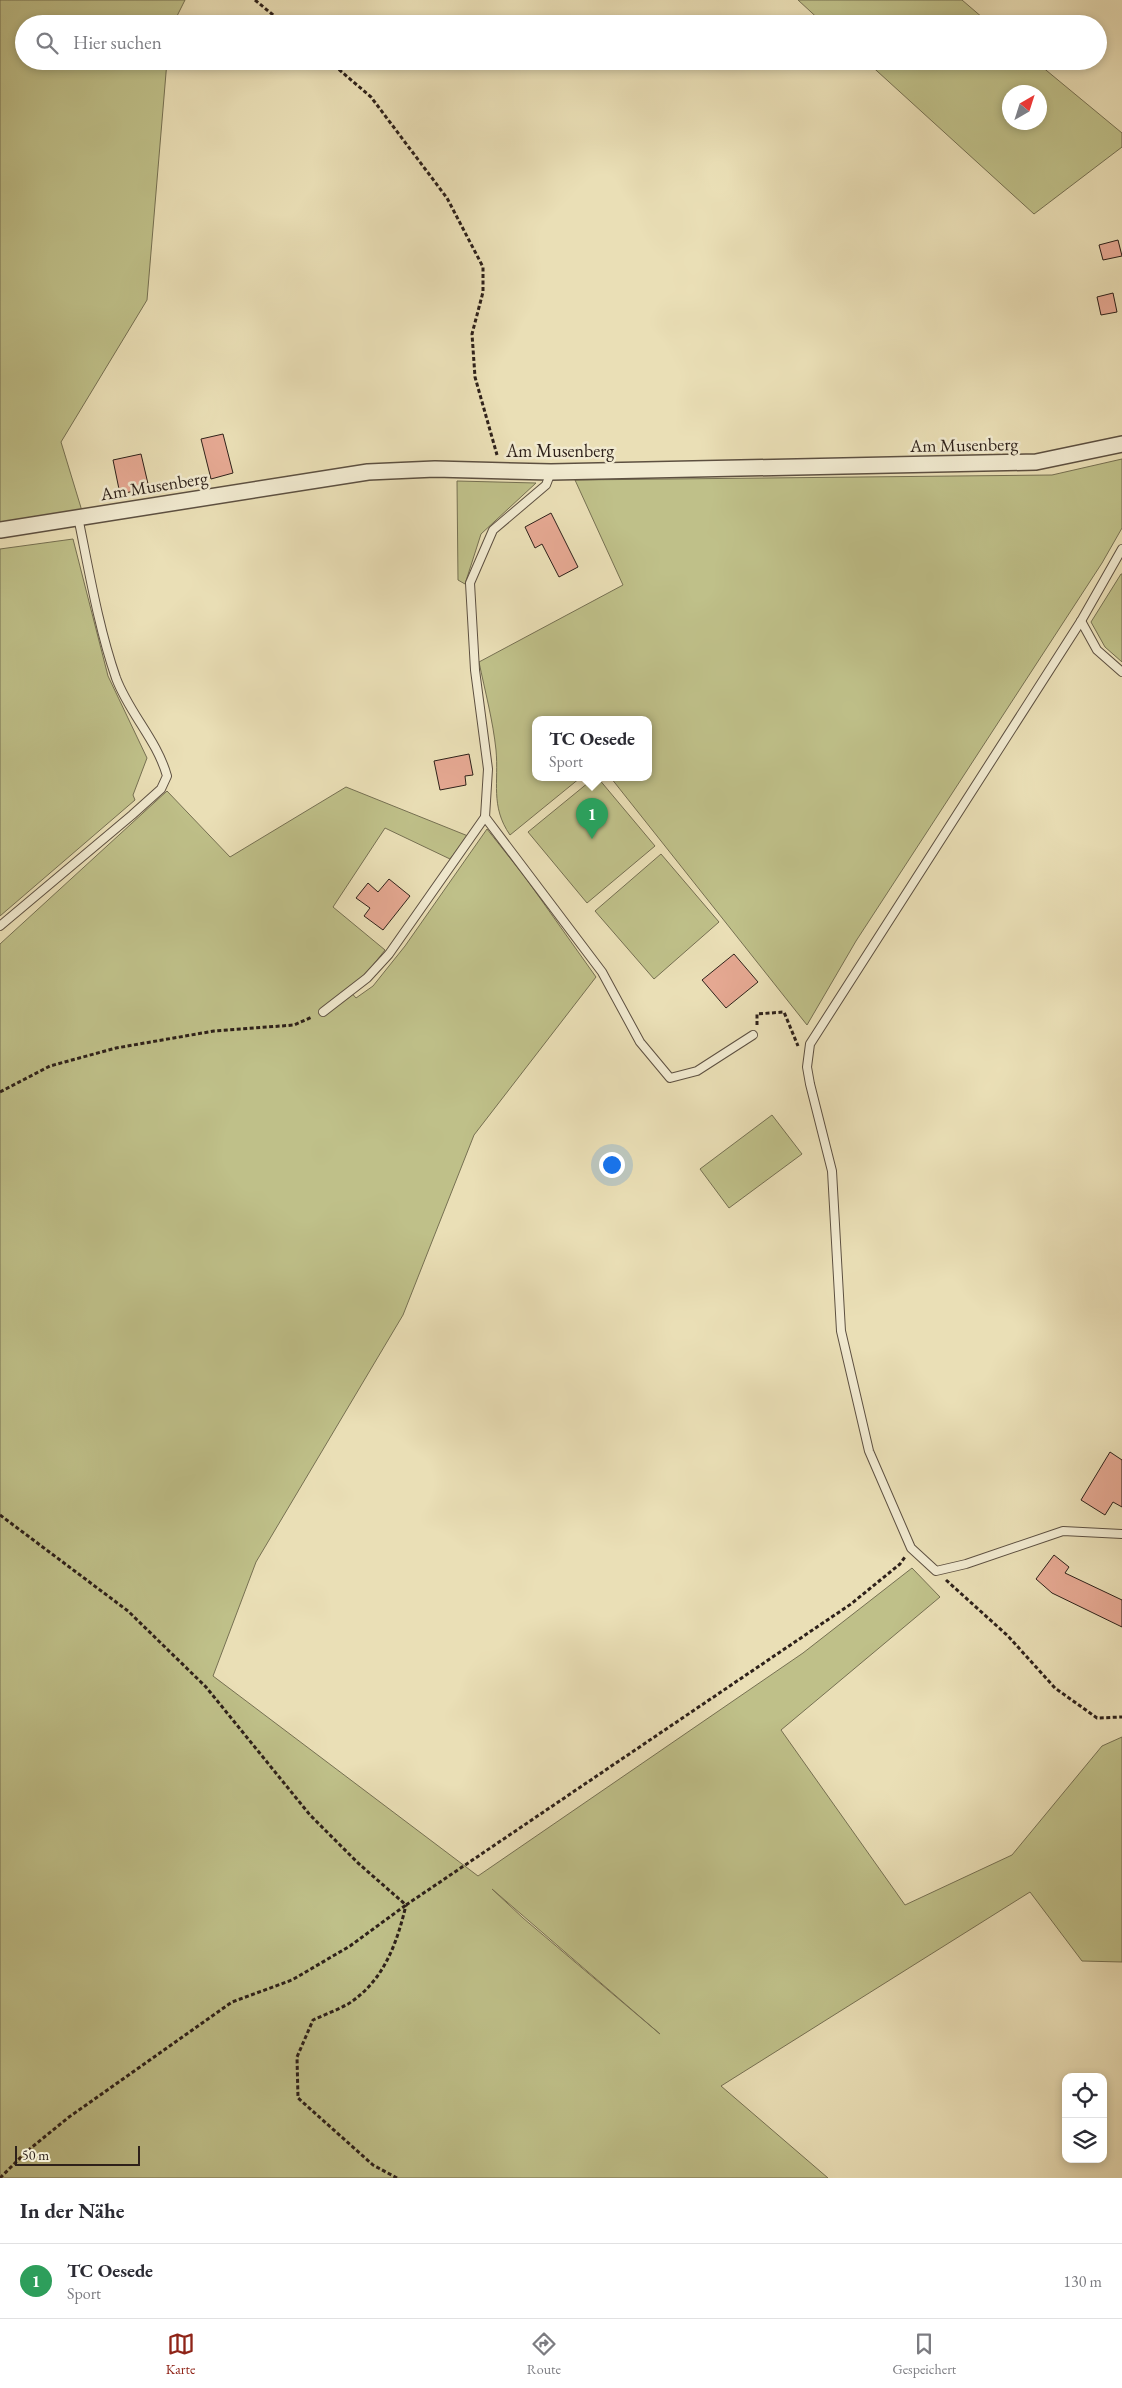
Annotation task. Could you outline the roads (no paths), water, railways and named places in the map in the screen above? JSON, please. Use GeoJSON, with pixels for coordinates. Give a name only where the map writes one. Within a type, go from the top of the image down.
{"type":"FeatureCollection","features":[{"type":"Feature","properties":{"kind":"street","name":"Am Musenberg"},"geometry":{"type":"LineString","coordinates":[[0,530],[368,472],[435,469],[550,472],[1036,462],[1122,444]]}},
{"type":"Feature","properties":{"kind":"lane"},"geometry":{"type":"LineString","coordinates":[[324,1012],[367,978],[389,954],[485,817],[488,769],[474,670],[470,582],[493,530],[546,485],[550,472]]}},
{"type":"Feature","properties":{"kind":"lane"},"geometry":{"type":"LineString","coordinates":[[0,926],[132,815],[160,789],[167,776],[161,757],[131,710],[116,678],[94,599],[78,517]]}},
{"type":"Feature","properties":{"kind":"lane"},"geometry":{"type":"LineString","coordinates":[[1122,549],[1081,622],[810,1044],[807,1067],[832,1171],[841,1331],[869,1451],[912,1548],[936,1571],[966,1564],[1063,1531],[1122,1534]]}},
{"type":"Feature","properties":{"kind":"lane"},"geometry":{"type":"LineString","coordinates":[[1081,622],[1097,650],[1122,672]]}},
{"type":"Feature","properties":{"kind":"lane"},"geometry":{"type":"LineString","coordinates":[[485,817],[602,972],[640,1042],[670,1078],[697,1071],[753,1035]]}},
{"type":"Feature","properties":{"kind":"place","name":"TC Oesede"},"geometry":{"type":"Point","coordinates":[592,839]}}]}
